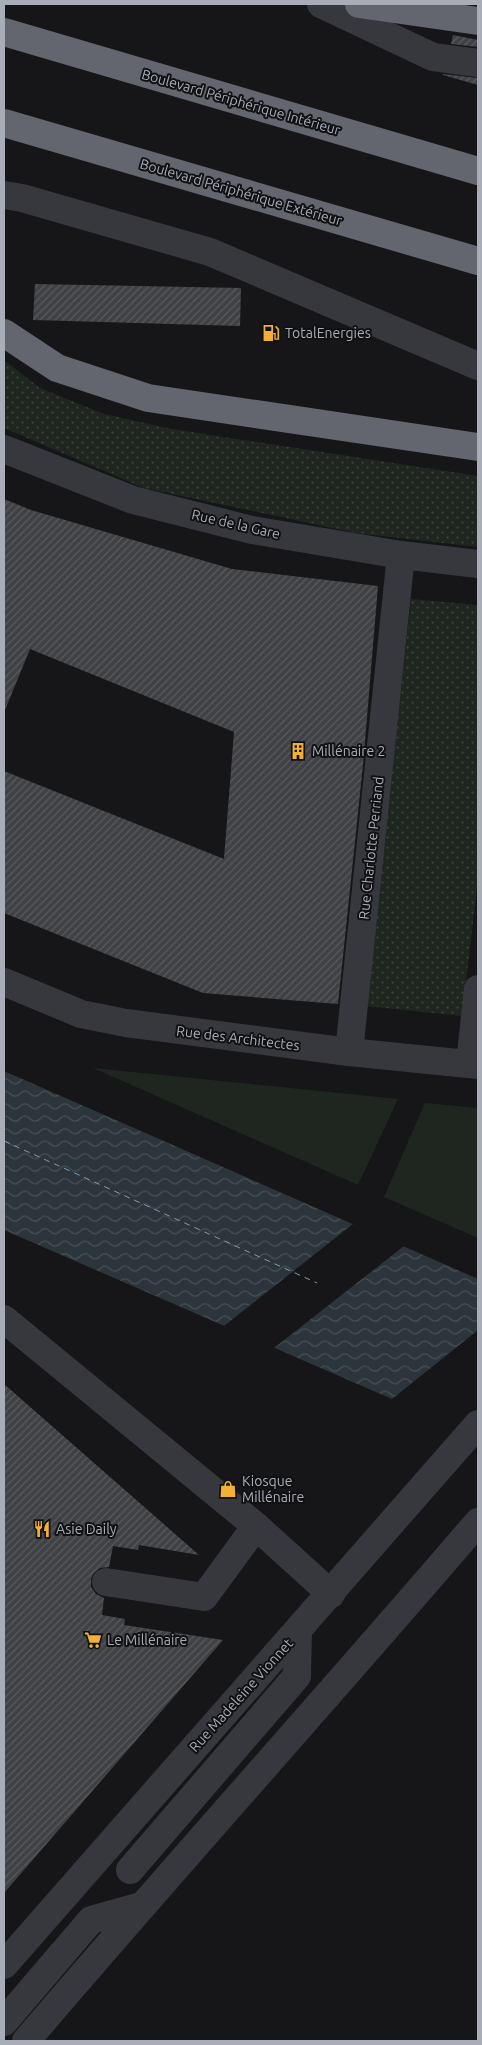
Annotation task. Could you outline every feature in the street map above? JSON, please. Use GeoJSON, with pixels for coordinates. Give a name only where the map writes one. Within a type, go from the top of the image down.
{"type":"FeatureCollection","features":[{"type":"Feature","properties":{"kind":"highway"},"geometry":{"type":"LineString","coordinates":[[359,4],[478,20]]}},
{"type":"Feature","properties":{"kind":"highway","name":"Boulevard Périphérique Intérieur"},"geometry":{"type":"LineString","coordinates":[[4,32],[478,171]]}},
{"type":"Feature","properties":{"kind":"highway","name":"Boulevard Périphérique Extérieur"},"geometry":{"type":"LineString","coordinates":[[4,123],[478,261]]}},
{"type":"Feature","properties":{"kind":"highway"},"geometry":{"type":"LineString","coordinates":[[4,333],[57,368],[148,398],[478,447]]}},
{"type":"Feature","properties":{"kind":"street"},"geometry":{"type":"LineString","coordinates":[[321,4],[433,57],[478,63]]}},
{"type":"Feature","properties":{"kind":"street"},"geometry":{"type":"LineString","coordinates":[[4,195],[22,198],[210,252],[478,366]]}},
{"type":"Feature","properties":{"kind":"street","name":"Rue de la Gare"},"geometry":{"type":"LineString","coordinates":[[4,449],[133,500],[252,530],[401,555],[478,564]]}},
{"type":"Feature","properties":{"kind":"street","name":"Rue Charlotte Perriand"},"geometry":{"type":"LineString","coordinates":[[349,1052],[401,555]]}},
{"type":"Feature","properties":{"kind":"street","name":"Rue des Architectes"},"geometry":{"type":"LineString","coordinates":[[4,982],[81,1014],[126,1023],[349,1052],[474,1064]]}},
{"type":"Feature","properties":{"kind":"street"},"geometry":{"type":"LineString","coordinates":[[474,1064],[478,989]]}},
{"type":"Feature","properties":{"kind":"street"},"geometry":{"type":"LineString","coordinates":[[4,1319],[256,1526],[331,1594]]}},
{"type":"Feature","properties":{"kind":"street","name":"Rue Madeleine Vionnet"},"geometry":{"type":"LineString","coordinates":[[4,1965],[253,1679],[298,1632],[478,1424]]}},
{"type":"Feature","properties":{"kind":"street"},"geometry":{"type":"LineString","coordinates":[[26,2041],[141,1906],[378,1640],[478,1522]]}},
{"type":"Feature","properties":{"kind":"street"},"geometry":{"type":"LineString","coordinates":[[106,1582],[204,1597],[256,1526]]}},
{"type":"Feature","properties":{"kind":"street"},"geometry":{"type":"LineString","coordinates":[[130,1870],[297,1676],[298,1632]]}},
{"type":"Feature","properties":{"kind":"street"},"geometry":{"type":"LineString","coordinates":[[4,2022],[91,1920],[141,1906]]}},
{"type":"Feature","properties":{"kind":"shaded area"},"geometry":{"type":"Polygon","coordinates":[[[4,360],[40,388],[104,414],[172,429],[478,476],[478,547],[356,533],[144,488],[4,428],[4,360]]]}},
{"type":"Feature","properties":{"kind":"shaded area"},"geometry":{"type":"Polygon","coordinates":[[[411,599],[478,605],[478,880],[462,1016],[366,1006],[411,599]]]}},
{"type":"Feature","properties":{"kind":"shaded area"},"geometry":{"type":"Polygon","coordinates":[[[93,1068],[398,1099],[358,1185],[93,1068]]]}},
{"type":"Feature","properties":{"kind":"shaded area"},"geometry":{"type":"Polygon","coordinates":[[[425,1103],[478,1108],[478,1238],[384,1197],[425,1103]]]}},
{"type":"Feature","properties":{"kind":"water"},"geometry":{"type":"Polygon","coordinates":[[[4,1071],[478,1279],[478,1330],[392,1399],[4,1230],[4,1071]]]}},
{"type":"Feature","properties":{"kind":"pier"},"geometry":{"type":"Polygon","coordinates":[[[353,1224],[404,1246],[274,1348],[224,1326],[353,1224]]]}},
{"type":"Feature","properties":{"kind":"building"},"geometry":{"type":"Polygon","coordinates":[[[453,35],[478,40],[478,47],[451,44],[453,35]]]}},
{"type":"Feature","properties":{"kind":"building"},"geometry":{"type":"Polygon","coordinates":[[[443,75],[478,78],[478,85],[443,75]]]}},
{"type":"Feature","properties":{"kind":"building"},"geometry":{"type":"Polygon","coordinates":[[[35,284],[241,288],[240,326],[33,320],[35,284]]]}},
{"type":"Feature","properties":{"kind":"building","name":"Millénaire 2"},"geometry":{"type":"Polygon","coordinates":[[[4,499],[31,510],[232,569],[378,586],[363,765],[338,1004],[203,993],[4,913],[4,771],[224,859],[234,732],[30,649],[4,710],[4,499]]]}},
{"type":"Feature","properties":{"kind":"building","name":"Le Millénaire"},"geometry":{"type":"Polygon","coordinates":[[[4,1384],[199,1555],[139,1545],[138,1550],[113,1546],[109,1567],[100,1568],[91,1579],[91,1587],[96,1594],[104,1598],[102,1615],[125,1619],[124,1625],[223,1640],[4,1893],[4,1384]]]}},
{"type":"Feature","properties":{"kind":"ferry route"},"geometry":{"type":"LineString","coordinates":[[4,1141],[317,1283]]}},
{"type":"Feature","properties":{"kind":"place","name":"TotalEnergies"},"geometry":{"type":"Point","coordinates":[271,333]}},
{"type":"Feature","properties":{"kind":"place","name":"Millénaire 2"},"geometry":{"type":"Point","coordinates":[298,751]}},
{"type":"Feature","properties":{"kind":"place","name":"Kiosque Millénaire"},"geometry":{"type":"Point","coordinates":[228,1489]}},
{"type":"Feature","properties":{"kind":"place","name":"Asie Daily"},"geometry":{"type":"Point","coordinates":[42,1529]}},
{"type":"Feature","properties":{"kind":"place","name":"Le Millénaire"},"geometry":{"type":"Point","coordinates":[93,1640]}}]}
